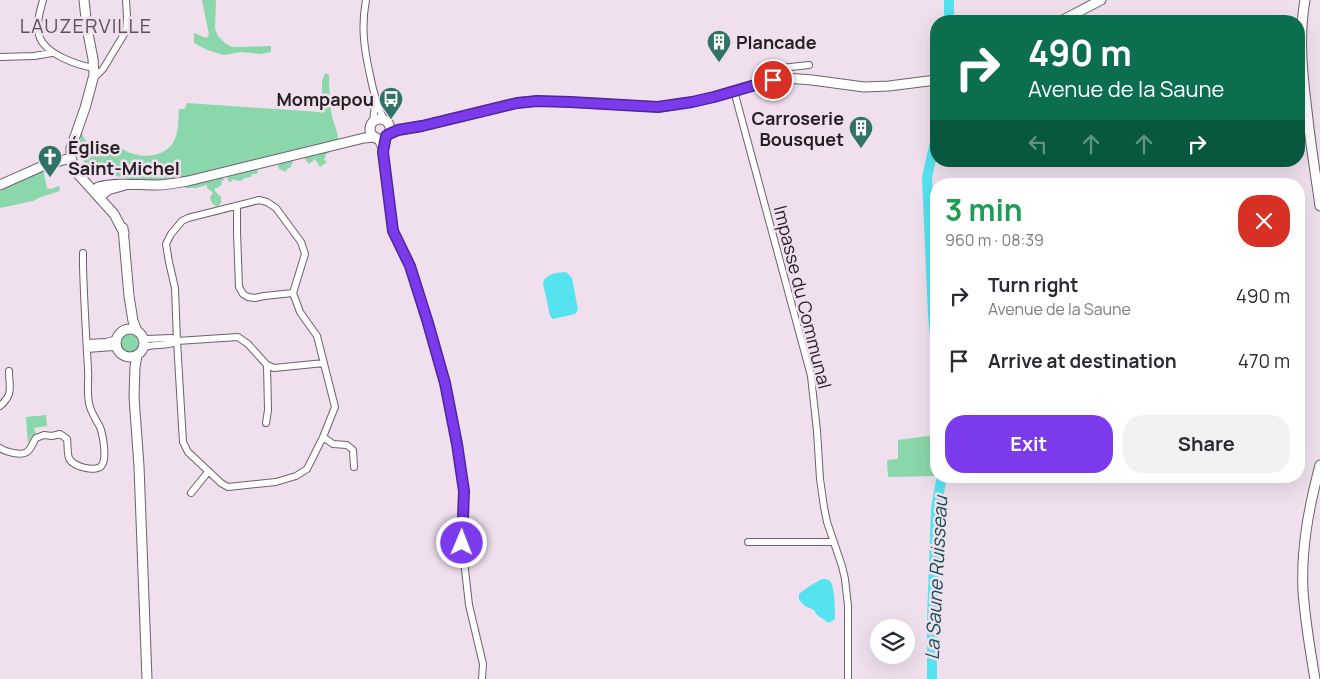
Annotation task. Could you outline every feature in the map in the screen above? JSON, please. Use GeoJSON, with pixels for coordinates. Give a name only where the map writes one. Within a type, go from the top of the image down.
{"type":"FeatureCollection","features":[{"type":"Feature","properties":{"kind":"street"},"geometry":{"type":"LineString","coordinates":[[43,0],[38,25],[39,36],[44,44],[52,52],[94,71],[97,75],[103,69],[126,31],[128,17],[126,0]]}},
{"type":"Feature","properties":{"kind":"street"},"geometry":{"type":"LineString","coordinates":[[82,0],[94,71],[85,108],[73,141],[74,163],[81,178],[98,193],[114,214],[124,233],[133,321],[144,343],[136,361],[135,386],[147,679]]}},
{"type":"Feature","properties":{"kind":"street"},"geometry":{"type":"LineString","coordinates":[[366,0],[363,26],[364,44],[375,100],[375,115],[371,131],[382,136]]}},
{"type":"Feature","properties":{"kind":"street"},"geometry":{"type":"LineString","coordinates":[[1072,15],[1101,0]]}},
{"type":"Feature","properties":{"kind":"street"},"geometry":{"type":"LineString","coordinates":[[1304,15],[1305,0]]}},
{"type":"Feature","properties":{"kind":"street"},"geometry":{"type":"LineString","coordinates":[[0,57],[34,56],[52,52]]}},
{"type":"Feature","properties":{"kind":"street"},"geometry":{"type":"LineString","coordinates":[[763,70],[809,65]]}},
{"type":"Feature","properties":{"kind":"street"},"geometry":{"type":"LineString","coordinates":[[785,67],[786,78]]}},
{"type":"Feature","properties":{"kind":"street"},"geometry":{"type":"LineString","coordinates":[[98,193],[125,185],[159,185],[188,181],[517,103],[537,101],[658,107],[692,102],[764,82],[786,78],[864,87],[930,81]]}},
{"type":"Feature","properties":{"kind":"street","name":"Impasse du Communal"},"geometry":{"type":"LineString","coordinates":[[734,91],[811,376],[820,479],[827,522],[845,578],[848,606],[848,679]]}},
{"type":"Feature","properties":{"kind":"street"},"geometry":{"type":"LineString","coordinates":[[1305,93],[1320,206]]}},
{"type":"Feature","properties":{"kind":"street"},"geometry":{"type":"LineString","coordinates":[[375,100],[390,127],[382,136],[393,231],[410,266],[428,323],[445,383],[457,444],[464,491],[462,543],[469,605],[483,664],[482,679]]}},
{"type":"Feature","properties":{"kind":"street"},"geometry":{"type":"LineString","coordinates":[[354,141],[378,119],[395,126],[408,128]]}},
{"type":"Feature","properties":{"kind":"street"},"geometry":{"type":"LineString","coordinates":[[0,185],[45,165],[56,163],[67,168],[74,163]]}},
{"type":"Feature","properties":{"kind":"street"},"geometry":{"type":"LineString","coordinates":[[259,200],[267,202],[276,208],[301,242],[305,254],[293,293],[300,312],[317,336],[335,407],[323,438],[307,469],[296,476],[276,482],[228,487],[208,472],[188,452],[183,442],[175,288],[166,244],[171,234],[182,221],[238,206],[259,200]]}},
{"type":"Feature","properties":{"kind":"street"},"geometry":{"type":"LineString","coordinates":[[238,206],[239,287],[243,294],[255,298],[293,293]]}},
{"type":"Feature","properties":{"kind":"street"},"geometry":{"type":"LineString","coordinates":[[0,448],[22,454],[30,449],[36,438],[44,435],[60,434],[66,439],[68,458],[73,463],[79,467],[96,468],[103,465],[103,435],[89,402],[83,253]]}},
{"type":"Feature","properties":{"kind":"street"},"geometry":{"type":"LineString","coordinates":[[124,331],[130,296]]}},
{"type":"Feature","properties":{"kind":"street"},"geometry":{"type":"LineString","coordinates":[[135,386],[129,361],[119,352],[117,344],[118,336],[130,329],[146,339],[172,338],[177,340],[238,337],[248,344],[267,365],[274,368],[324,363]]}},
{"type":"Feature","properties":{"kind":"street"},"geometry":{"type":"LineString","coordinates":[[126,357],[132,357],[148,345],[172,344],[177,340]]}},
{"type":"Feature","properties":{"kind":"street"},"geometry":{"type":"LineString","coordinates":[[87,346],[106,342],[117,344]]}},
{"type":"Feature","properties":{"kind":"street"},"geometry":{"type":"LineString","coordinates":[[266,423],[268,410],[267,365]]}},
{"type":"Feature","properties":{"kind":"street"},"geometry":{"type":"LineString","coordinates":[[0,406],[9,396],[9,371]]}},
{"type":"Feature","properties":{"kind":"street"},"geometry":{"type":"LineString","coordinates":[[323,438],[333,444],[347,446],[353,450],[354,467]]}},
{"type":"Feature","properties":{"kind":"street"},"geometry":{"type":"LineString","coordinates":[[1314,679],[1305,607],[1303,559],[1308,512],[1320,465]]}},
{"type":"Feature","properties":{"kind":"street"},"geometry":{"type":"LineString","coordinates":[[191,493],[208,472]]}},
{"type":"Feature","properties":{"kind":"street"},"geometry":{"type":"LineString","coordinates":[[748,542],[834,542]]}},
{"type":"Feature","properties":{"kind":"green space"},"geometry":{"type":"Polygon","coordinates":[[[202,0],[216,0],[215,29],[218,36],[225,43],[232,47],[271,46],[271,52],[261,54],[241,52],[224,55],[207,50],[194,43],[194,33],[206,38],[209,35],[202,0]]]}},
{"type":"Feature","properties":{"kind":"green space"},"geometry":{"type":"Polygon","coordinates":[[[325,73],[329,75],[332,117],[338,138],[338,140],[330,145],[329,153],[326,154],[324,160],[327,162],[320,167],[315,159],[309,164],[305,159],[306,155],[292,159],[293,162],[286,172],[279,169],[280,162],[245,170],[255,168],[258,171],[257,174],[252,174],[251,177],[244,178],[243,180],[233,179],[229,182],[227,178],[230,175],[221,176],[224,179],[221,182],[222,184],[215,188],[215,191],[221,197],[221,203],[217,207],[212,203],[210,197],[213,193],[207,188],[207,185],[185,188],[187,178],[182,177],[146,181],[95,172],[86,165],[80,156],[78,147],[82,132],[84,139],[92,145],[113,145],[137,155],[156,155],[172,145],[178,128],[179,109],[185,109],[187,103],[320,112],[322,106],[322,81],[325,73]]]}},
{"type":"Feature","properties":{"kind":"green space"},"geometry":{"type":"Polygon","coordinates":[[[43,170],[47,188],[59,186],[60,191],[33,201],[0,208],[0,191],[43,170]]]}},
{"type":"Feature","properties":{"kind":"green space"},"geometry":{"type":"Polygon","coordinates":[[[130,333],[137,336],[140,343],[137,350],[130,353],[123,350],[120,343],[123,336],[130,333]]]}},
{"type":"Feature","properties":{"kind":"green space"},"geometry":{"type":"Polygon","coordinates":[[[46,415],[47,426],[34,428],[36,433],[31,437],[28,444],[26,417],[46,415]]]}},
{"type":"Feature","properties":{"kind":"green space"},"geometry":{"type":"Polygon","coordinates":[[[930,436],[930,476],[888,477],[887,460],[898,459],[898,440],[930,436]]]}},
{"type":"Feature","properties":{"kind":"water"},"geometry":{"type":"Polygon","coordinates":[[[566,272],[572,278],[578,310],[575,314],[553,319],[550,316],[543,283],[549,275],[566,272]]]}},
{"type":"Feature","properties":{"kind":"water"},"geometry":{"type":"Polygon","coordinates":[[[822,579],[830,581],[834,593],[835,619],[829,623],[799,600],[799,594],[822,579]]]}},
{"type":"Feature","properties":{"kind":"waterway","name":"La Saune Ruisseau"},"geometry":{"type":"LineString","coordinates":[[949,0],[949,15]]}},
{"type":"Feature","properties":{"kind":"waterway","name":"La Saune Ruisseau"},"geometry":{"type":"LineString","coordinates":[[930,164],[927,177],[930,246]]}},
{"type":"Feature","properties":{"kind":"waterway","name":"La Saune Ruisseau"},"geometry":{"type":"LineString","coordinates":[[932,679],[936,508],[941,483]]}},
{"type":"Feature","properties":{"kind":"place","name":"Plancade"},"geometry":{"type":"Point","coordinates":[719,63]}},
{"type":"Feature","properties":{"kind":"place","name":"Mompapou"},"geometry":{"type":"Point","coordinates":[391,120]}},
{"type":"Feature","properties":{"kind":"place","name":"Carroserie Bousquet"},"geometry":{"type":"Point","coordinates":[861,149]}},
{"type":"Feature","properties":{"kind":"place","name":"Église Saint-Michel"},"geometry":{"type":"Point","coordinates":[50,178]}},
{"type":"Feature","properties":{"kind":"district","name":"LAUZERVILLE"},"geometry":{"type":"Point","coordinates":[86,25]}},
{"type":"Feature","properties":{"kind":"route"},"geometry":{"type":"LineString","coordinates":[[462,543],[464,491],[457,444],[445,383],[428,323],[410,266],[393,231],[383,152],[386,136],[394,131],[517,103],[537,101],[670,106],[714,97],[773,80]]}}]}
